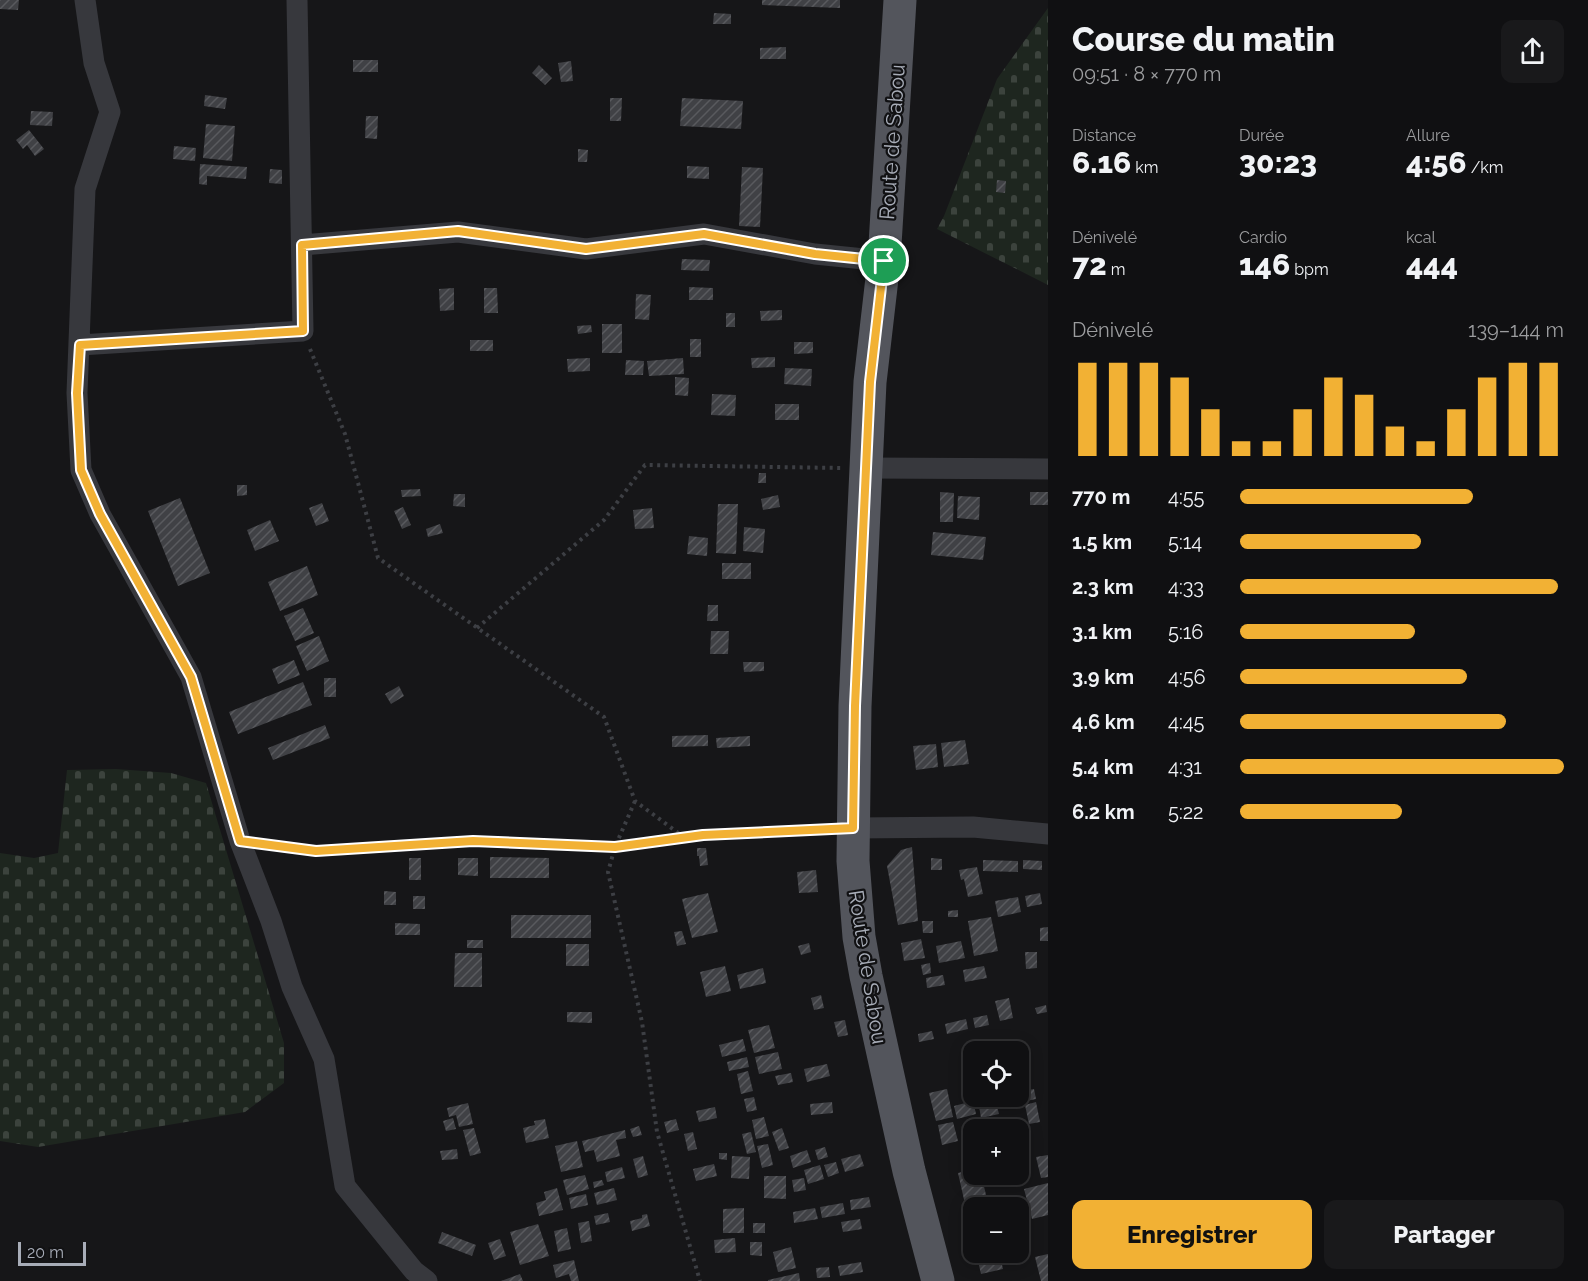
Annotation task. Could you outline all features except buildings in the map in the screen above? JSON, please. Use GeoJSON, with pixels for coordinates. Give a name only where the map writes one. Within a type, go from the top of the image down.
{"type":"FeatureCollection","features":[{"type":"Feature","properties":{"kind":"main road","name":"Route de Sabou"},"geometry":{"type":"LineString","coordinates":[[900,0],[884,261],[870,382],[855,706],[853,828],[856,905],[862,956],[928,1250],[938,1281]]}},
{"type":"Feature","properties":{"kind":"street"},"geometry":{"type":"LineString","coordinates":[[85,0],[94,63],[110,112],[86,189],[77,393],[81,470],[100,514],[191,677],[240,841],[271,921],[292,987],[324,1059],[345,1186],[414,1271],[427,1281]]}},
{"type":"Feature","properties":{"kind":"street"},"geometry":{"type":"LineString","coordinates":[[80,345],[303,331],[297,0]]}},
{"type":"Feature","properties":{"kind":"street"},"geometry":{"type":"LineString","coordinates":[[302,245],[458,231],[586,249],[704,234],[815,254],[884,261]]}},
{"type":"Feature","properties":{"kind":"street"},"geometry":{"type":"LineString","coordinates":[[866,468],[1048,469]]}},
{"type":"Feature","properties":{"kind":"street"},"geometry":{"type":"LineString","coordinates":[[853,828],[973,827],[1048,834]]}},
{"type":"Feature","properties":{"kind":"path"},"geometry":{"type":"LineString","coordinates":[[303,331],[345,434],[378,558],[604,717],[635,801],[685,838]]}},
{"type":"Feature","properties":{"kind":"path"},"geometry":{"type":"LineString","coordinates":[[477,628],[604,520],[645,465],[866,468]]}},
{"type":"Feature","properties":{"kind":"path"},"geometry":{"type":"LineString","coordinates":[[635,801],[615,847],[608,872],[642,1022],[657,1132],[700,1281]]}},
{"type":"Feature","properties":{"kind":"path"},"geometry":{"type":"LineString","coordinates":[[240,841],[316,851],[473,841],[615,847],[703,835],[853,828]]}},
{"type":"Feature","properties":{"kind":"green space"},"geometry":{"type":"Polygon","coordinates":[[[1048,8],[1048,285],[937,229],[997,79],[1048,8]]]}},
{"type":"Feature","properties":{"kind":"green space"},"geometry":{"type":"Polygon","coordinates":[[[116,769],[171,773],[206,783],[284,1043],[284,1083],[245,1112],[38,1147],[0,1141],[0,853],[34,858],[58,853],[67,770],[116,769]]]}},
{"type":"Feature","properties":{"kind":"route"},"geometry":{"type":"LineString","coordinates":[[458,231],[586,249],[704,234],[815,254],[884,261],[870,382],[855,706],[853,828],[703,835],[615,847],[473,841],[316,851],[240,841],[191,677],[100,514],[81,470],[77,393],[80,345],[303,331],[302,245],[458,231]]}}]}
